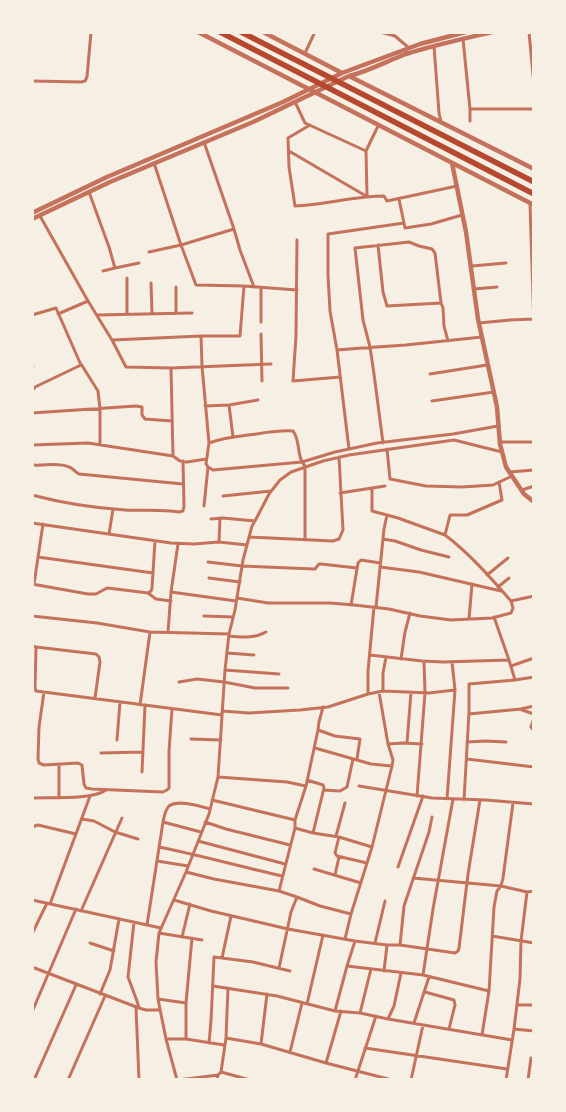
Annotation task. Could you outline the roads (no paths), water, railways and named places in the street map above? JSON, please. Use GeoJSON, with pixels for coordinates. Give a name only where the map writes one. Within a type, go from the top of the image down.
{"type":"FeatureCollection","features":[{"type":"Feature","properties":{"kind":"highway"},"geometry":{"type":"LineString","coordinates":[[220,32],[534,194]]}},
{"type":"Feature","properties":{"kind":"highway"},"geometry":{"type":"LineString","coordinates":[[241,32],[534,182]]}},
{"type":"Feature","properties":{"kind":"street"},"geometry":{"type":"LineString","coordinates":[[32,82],[82,82],[86,80],[91,32]]}},
{"type":"Feature","properties":{"kind":"street"},"geometry":{"type":"LineString","coordinates":[[198,32],[532,204],[534,328]]}},
{"type":"Feature","properties":{"kind":"street"},"geometry":{"type":"LineString","coordinates":[[263,32],[534,169]]}},
{"type":"Feature","properties":{"kind":"street"},"geometry":{"type":"LineString","coordinates":[[305,54],[315,32]]}},
{"type":"Feature","properties":{"kind":"street"},"geometry":{"type":"LineString","coordinates":[[380,32],[395,36],[409,48]]}},
{"type":"Feature","properties":{"kind":"street"},"geometry":{"type":"LineString","coordinates":[[32,213],[107,177],[283,102],[342,73],[409,48],[466,32]]}},
{"type":"Feature","properties":{"kind":"street"},"geometry":{"type":"LineString","coordinates":[[32,219],[154,163],[295,102],[348,76],[358,74],[403,55],[492,32]]}},
{"type":"Feature","properties":{"kind":"street"},"geometry":{"type":"LineString","coordinates":[[529,32],[534,85]]}},
{"type":"Feature","properties":{"kind":"street"},"geometry":{"type":"LineString","coordinates":[[463,39],[470,121]]}},
{"type":"Feature","properties":{"kind":"street"},"geometry":{"type":"LineString","coordinates":[[434,46],[439,113],[442,123]]}},
{"type":"Feature","properties":{"kind":"street"},"geometry":{"type":"LineString","coordinates":[[295,102],[305,122],[366,152]]}},
{"type":"Feature","properties":{"kind":"street"},"geometry":{"type":"LineString","coordinates":[[470,109],[534,109]]}},
{"type":"Feature","properties":{"kind":"street"},"geometry":{"type":"LineString","coordinates":[[310,125],[288,138],[295,206],[311,206],[367,196],[384,196],[387,201],[457,186]]}},
{"type":"Feature","properties":{"kind":"street"},"geometry":{"type":"LineString","coordinates":[[367,196],[366,152],[378,126]]}},
{"type":"Feature","properties":{"kind":"street"},"geometry":{"type":"LineString","coordinates":[[204,142],[254,287]]}},
{"type":"Feature","properties":{"kind":"street"},"geometry":{"type":"LineString","coordinates":[[288,151],[367,196]]}},
{"type":"Feature","properties":{"kind":"street"},"geometry":{"type":"LineString","coordinates":[[154,163],[196,285],[296,290]]}},
{"type":"Feature","properties":{"kind":"street"},"geometry":{"type":"LineString","coordinates":[[452,163],[472,266],[474,290],[487,365],[494,392],[499,442],[506,467],[522,490],[534,502]]}},
{"type":"Feature","properties":{"kind":"street"},"geometry":{"type":"LineString","coordinates":[[89,192],[109,247],[114,268]]}},
{"type":"Feature","properties":{"kind":"street"},"geometry":{"type":"LineString","coordinates":[[399,199],[405,228],[431,224],[463,215]]}},
{"type":"Feature","properties":{"kind":"street"},"geometry":{"type":"LineString","coordinates":[[40,216],[126,367],[171,368],[271,364]]}},
{"type":"Feature","properties":{"kind":"street"},"geometry":{"type":"LineString","coordinates":[[349,449],[337,350],[330,312],[328,234],[404,223]]}},
{"type":"Feature","properties":{"kind":"street"},"geometry":{"type":"LineString","coordinates":[[149,252],[181,245],[234,229]]}},
{"type":"Feature","properties":{"kind":"street"},"geometry":{"type":"LineString","coordinates":[[297,240],[296,336],[293,381],[340,376]]}},
{"type":"Feature","properties":{"kind":"street"},"geometry":{"type":"LineString","coordinates":[[383,443],[378,395],[370,347],[363,320],[354,248],[409,242],[432,249],[435,253],[444,326],[448,341]]}},
{"type":"Feature","properties":{"kind":"street"},"geometry":{"type":"LineString","coordinates":[[378,245],[383,292],[387,306],[441,303]]}},
{"type":"Feature","properties":{"kind":"street"},"geometry":{"type":"LineString","coordinates":[[103,271],[139,262]]}},
{"type":"Feature","properties":{"kind":"street"},"geometry":{"type":"LineString","coordinates":[[472,266],[506,263]]}},
{"type":"Feature","properties":{"kind":"street"},"geometry":{"type":"LineString","coordinates":[[127,278],[127,314]]}},
{"type":"Feature","properties":{"kind":"street"},"geometry":{"type":"LineString","coordinates":[[151,283],[152,314]]}},
{"type":"Feature","properties":{"kind":"street"},"geometry":{"type":"LineString","coordinates":[[112,340],[240,336],[244,286]]}},
{"type":"Feature","properties":{"kind":"street"},"geometry":{"type":"LineString","coordinates":[[176,287],[176,313]]}},
{"type":"Feature","properties":{"kind":"street"},"geometry":{"type":"LineString","coordinates":[[261,287],[261,322]]}},
{"type":"Feature","properties":{"kind":"street"},"geometry":{"type":"LineString","coordinates":[[474,290],[496,287]]}},
{"type":"Feature","properties":{"kind":"street"},"geometry":{"type":"LineString","coordinates":[[58,314],[88,301]]}},
{"type":"Feature","properties":{"kind":"street"},"geometry":{"type":"LineString","coordinates":[[32,316],[56,308],[81,363],[98,391],[100,444]]}},
{"type":"Feature","properties":{"kind":"street"},"geometry":{"type":"LineString","coordinates":[[97,315],[192,313]]}},
{"type":"Feature","properties":{"kind":"street"},"geometry":{"type":"LineString","coordinates":[[480,323],[533,319]]}},
{"type":"Feature","properties":{"kind":"street"},"geometry":{"type":"LineString","coordinates":[[261,334],[262,381]]}},
{"type":"Feature","properties":{"kind":"street"},"geometry":{"type":"LineString","coordinates":[[201,336],[209,442],[206,459],[208,467],[204,506]]}},
{"type":"Feature","properties":{"kind":"street"},"geometry":{"type":"LineString","coordinates":[[337,350],[482,337]]}},
{"type":"Feature","properties":{"kind":"street"},"geometry":{"type":"LineString","coordinates":[[32,391],[35,387],[81,365],[81,363]]}},
{"type":"Feature","properties":{"kind":"street"},"geometry":{"type":"LineString","coordinates":[[430,374],[487,365]]}},
{"type":"Feature","properties":{"kind":"street"},"geometry":{"type":"LineString","coordinates":[[171,368],[173,456]]}},
{"type":"Feature","properties":{"kind":"street"},"geometry":{"type":"LineString","coordinates":[[432,401],[494,392]]}},
{"type":"Feature","properties":{"kind":"street"},"geometry":{"type":"LineString","coordinates":[[205,406],[229,405],[258,400]]}},
{"type":"Feature","properties":{"kind":"street"},"geometry":{"type":"LineString","coordinates":[[229,405],[232,437]]}},
{"type":"Feature","properties":{"kind":"street"},"geometry":{"type":"LineString","coordinates":[[32,413],[136,406],[142,407],[142,415],[145,419],[172,421]]}},
{"type":"Feature","properties":{"kind":"street"},"geometry":{"type":"LineString","coordinates":[[208,467],[213,470],[302,462],[349,449],[498,426]]}},
{"type":"Feature","properties":{"kind":"street"},"geometry":{"type":"LineString","coordinates":[[209,442],[220,438],[284,430],[293,431],[297,435],[302,462],[306,466],[304,540]]}},
{"type":"Feature","properties":{"kind":"street"},"geometry":{"type":"LineString","coordinates":[[250,1080],[219,1073],[178,1080],[166,1039],[158,1000],[156,962],[159,933],[198,841],[210,809],[218,777],[229,635],[242,566],[255,521],[271,491],[280,480],[291,472],[306,466],[387,449],[454,440],[502,452]]}},
{"type":"Feature","properties":{"kind":"street"},"geometry":{"type":"LineString","coordinates":[[499,442],[534,442]]}},
{"type":"Feature","properties":{"kind":"street"},"geometry":{"type":"LineString","coordinates":[[32,445],[88,443],[173,456],[180,461],[187,462],[206,459]]}},
{"type":"Feature","properties":{"kind":"street"},"geometry":{"type":"LineString","coordinates":[[387,449],[390,479],[426,486],[462,487],[493,485],[511,474],[534,470]]}},
{"type":"Feature","properties":{"kind":"street"},"geometry":{"type":"LineString","coordinates":[[249,537],[333,541],[339,539],[343,530],[339,458]]}},
{"type":"Feature","properties":{"kind":"street"},"geometry":{"type":"LineString","coordinates":[[32,495],[113,509],[179,512],[184,506],[183,461]]}},
{"type":"Feature","properties":{"kind":"street"},"geometry":{"type":"LineString","coordinates":[[32,463],[34,465],[61,464],[71,467],[79,474],[183,484]]}},
{"type":"Feature","properties":{"kind":"street"},"geometry":{"type":"LineString","coordinates":[[445,536],[450,515],[467,515],[502,500],[499,482]]}},
{"type":"Feature","properties":{"kind":"street"},"geometry":{"type":"LineString","coordinates":[[340,493],[385,486]]}},
{"type":"Feature","properties":{"kind":"street"},"geometry":{"type":"LineString","coordinates":[[522,490],[534,486]]}},
{"type":"Feature","properties":{"kind":"street"},"geometry":{"type":"LineString","coordinates":[[172,592],[268,603],[330,603],[375,607],[452,620],[494,617],[511,613],[513,608],[511,601],[469,555],[445,536],[398,518],[372,511],[372,488]]}},
{"type":"Feature","properties":{"kind":"street"},"geometry":{"type":"LineString","coordinates":[[223,496],[271,491]]}},
{"type":"Feature","properties":{"kind":"street"},"geometry":{"type":"LineString","coordinates":[[109,534],[113,509]]}},
{"type":"Feature","properties":{"kind":"street"},"geometry":{"type":"LineString","coordinates":[[368,694],[375,607],[387,515]]}},
{"type":"Feature","properties":{"kind":"street"},"geometry":{"type":"LineString","coordinates":[[219,542],[220,518]]}},
{"type":"Feature","properties":{"kind":"street"},"geometry":{"type":"LineString","coordinates":[[212,519],[255,521]]}},
{"type":"Feature","properties":{"kind":"street"},"geometry":{"type":"LineString","coordinates":[[32,524],[178,544],[219,542],[247,545]]}},
{"type":"Feature","properties":{"kind":"street"},"geometry":{"type":"LineString","coordinates":[[43,524],[33,584],[88,594],[96,594],[107,588],[116,588],[148,593],[156,599],[171,601]]}},
{"type":"Feature","properties":{"kind":"street"},"geometry":{"type":"LineString","coordinates":[[383,539],[449,557]]}},
{"type":"Feature","properties":{"kind":"street"},"geometry":{"type":"LineString","coordinates":[[148,593],[152,588],[154,541]]}},
{"type":"Feature","properties":{"kind":"street"},"geometry":{"type":"LineString","coordinates":[[168,632],[178,544]]}},
{"type":"Feature","properties":{"kind":"street"},"geometry":{"type":"LineString","coordinates":[[38,557],[153,573]]}},
{"type":"Feature","properties":{"kind":"street"},"geometry":{"type":"LineString","coordinates":[[487,575],[508,558]]}},
{"type":"Feature","properties":{"kind":"street"},"geometry":{"type":"LineString","coordinates":[[351,605],[357,568],[362,560],[501,591]]}},
{"type":"Feature","properties":{"kind":"street"},"geometry":{"type":"LineString","coordinates":[[208,562],[242,566],[314,569],[321,564],[357,568]]}},
{"type":"Feature","properties":{"kind":"street"},"geometry":{"type":"LineString","coordinates":[[209,578],[240,582]]}},
{"type":"Feature","properties":{"kind":"street"},"geometry":{"type":"LineString","coordinates":[[498,587],[509,578]]}},
{"type":"Feature","properties":{"kind":"street"},"geometry":{"type":"LineString","coordinates":[[469,619],[472,584]]}},
{"type":"Feature","properties":{"kind":"street"},"geometry":{"type":"LineString","coordinates":[[511,601],[534,596]]}},
{"type":"Feature","properties":{"kind":"street"},"geometry":{"type":"LineString","coordinates":[[401,659],[404,632],[410,613]]}},
{"type":"Feature","properties":{"kind":"street"},"geometry":{"type":"LineString","coordinates":[[32,616],[97,623],[150,632],[242,637],[257,637],[266,632]]}},
{"type":"Feature","properties":{"kind":"street"},"geometry":{"type":"LineString","coordinates":[[204,616],[233,617]]}},
{"type":"Feature","properties":{"kind":"street"},"geometry":{"type":"LineString","coordinates":[[494,617],[515,680]]}},
{"type":"Feature","properties":{"kind":"street"},"geometry":{"type":"LineString","coordinates":[[140,705],[150,632]]}},
{"type":"Feature","properties":{"kind":"street"},"geometry":{"type":"LineString","coordinates":[[95,698],[100,657],[96,654],[34,647],[34,691],[172,709],[222,713],[323,708],[368,694],[381,692],[433,693],[455,690]]}},
{"type":"Feature","properties":{"kind":"street"},"geometry":{"type":"LineString","coordinates":[[227,653],[254,655]]}},
{"type":"Feature","properties":{"kind":"street"},"geometry":{"type":"LineString","coordinates":[[370,655],[424,661],[509,660]]}},
{"type":"Feature","properties":{"kind":"street"},"geometry":{"type":"LineString","coordinates":[[345,939],[372,847],[392,766],[381,692],[386,657]]}},
{"type":"Feature","properties":{"kind":"street"},"geometry":{"type":"LineString","coordinates":[[511,666],[534,658]]}},
{"type":"Feature","properties":{"kind":"street"},"geometry":{"type":"LineString","coordinates":[[417,796],[425,693],[424,661]]}},
{"type":"Feature","properties":{"kind":"street"},"geometry":{"type":"LineString","coordinates":[[447,799],[455,690],[452,662]]}},
{"type":"Feature","properties":{"kind":"street"},"geometry":{"type":"LineString","coordinates":[[225,670],[279,674]]}},
{"type":"Feature","properties":{"kind":"street"},"geometry":{"type":"LineString","coordinates":[[464,800],[469,684],[534,677]]}},
{"type":"Feature","properties":{"kind":"street"},"geometry":{"type":"LineString","coordinates":[[179,682],[197,679],[255,688],[288,688]]}},
{"type":"Feature","properties":{"kind":"street"},"geometry":{"type":"LineString","coordinates":[[44,692],[39,727],[39,763],[44,765],[78,763],[82,765],[84,786],[92,789],[163,792],[167,790],[169,788],[172,709]]}},
{"type":"Feature","properties":{"kind":"street"},"geometry":{"type":"LineString","coordinates":[[407,743],[411,692]]}},
{"type":"Feature","properties":{"kind":"street"},"geometry":{"type":"LineString","coordinates":[[117,740],[120,702]]}},
{"type":"Feature","properties":{"kind":"street"},"geometry":{"type":"LineString","coordinates":[[142,772],[145,705]]}},
{"type":"Feature","properties":{"kind":"street"},"geometry":{"type":"LineString","coordinates":[[469,714],[534,706]]}},
{"type":"Feature","properties":{"kind":"street"},"geometry":{"type":"LineString","coordinates":[[279,891],[295,828],[295,820],[306,786],[323,708]]}},
{"type":"Feature","properties":{"kind":"street"},"geometry":{"type":"LineString","coordinates":[[521,709],[534,714]]}},
{"type":"Feature","properties":{"kind":"street"},"geometry":{"type":"LineString","coordinates":[[534,718],[531,727],[534,731]]}},
{"type":"Feature","properties":{"kind":"street"},"geometry":{"type":"LineString","coordinates":[[32,726],[39,727]]}},
{"type":"Feature","properties":{"kind":"street"},"geometry":{"type":"LineString","coordinates":[[318,730],[335,736],[360,739],[347,787],[340,791],[324,790]]}},
{"type":"Feature","properties":{"kind":"street"},"geometry":{"type":"LineString","coordinates":[[191,738],[221,740]]}},
{"type":"Feature","properties":{"kind":"street"},"geometry":{"type":"LineString","coordinates":[[467,742],[506,742]]}},
{"type":"Feature","properties":{"kind":"street"},"geometry":{"type":"LineString","coordinates":[[388,744],[422,744]]}},
{"type":"Feature","properties":{"kind":"street"},"geometry":{"type":"LineString","coordinates":[[315,748],[371,764],[392,766]]}},
{"type":"Feature","properties":{"kind":"street"},"geometry":{"type":"LineString","coordinates":[[101,753],[142,752]]}},
{"type":"Feature","properties":{"kind":"street"},"geometry":{"type":"LineString","coordinates":[[467,759],[534,767]]}},
{"type":"Feature","properties":{"kind":"street"},"geometry":{"type":"LineString","coordinates":[[58,797],[59,764]]}},
{"type":"Feature","properties":{"kind":"street"},"geometry":{"type":"LineString","coordinates":[[218,777],[287,782],[306,786]]}},
{"type":"Feature","properties":{"kind":"street"},"geometry":{"type":"LineString","coordinates":[[307,780],[323,785],[324,790],[313,833]]}},
{"type":"Feature","properties":{"kind":"street"},"geometry":{"type":"LineString","coordinates":[[359,786],[417,796],[534,804]]}},
{"type":"Feature","properties":{"kind":"street"},"geometry":{"type":"LineString","coordinates":[[32,798],[90,796],[106,790]]}},
{"type":"Feature","properties":{"kind":"street"},"geometry":{"type":"LineString","coordinates":[[32,934],[48,903],[90,796]]}},
{"type":"Feature","properties":{"kind":"street"},"geometry":{"type":"LineString","coordinates":[[398,867],[423,796]]}},
{"type":"Feature","properties":{"kind":"street"},"geometry":{"type":"LineString","coordinates":[[423,975],[453,799]]}},
{"type":"Feature","properties":{"kind":"street"},"geometry":{"type":"LineString","coordinates":[[212,800],[295,820]]}},
{"type":"Feature","properties":{"kind":"street"},"geometry":{"type":"LineString","coordinates":[[174,900],[288,929],[355,941],[400,945],[452,953],[458,951],[459,948],[480,800]]}},
{"type":"Feature","properties":{"kind":"street"},"geometry":{"type":"LineString","coordinates":[[482,1035],[489,991],[494,907],[497,891],[501,886],[510,834],[513,802]]}},
{"type":"Feature","properties":{"kind":"street"},"geometry":{"type":"LineString","coordinates":[[147,925],[163,822],[167,808],[173,804],[188,803],[210,809]]}},
{"type":"Feature","properties":{"kind":"street"},"geometry":{"type":"LineString","coordinates":[[345,803],[335,853],[339,857],[367,863]]}},
{"type":"Feature","properties":{"kind":"street"},"geometry":{"type":"LineString","coordinates":[[400,945],[404,906],[429,832],[432,817]]}},
{"type":"Feature","properties":{"kind":"street"},"geometry":{"type":"LineString","coordinates":[[82,818],[94,821],[115,832],[138,839]]}},
{"type":"Feature","properties":{"kind":"street"},"geometry":{"type":"LineString","coordinates":[[81,910],[122,818]]}},
{"type":"Feature","properties":{"kind":"street"},"geometry":{"type":"LineString","coordinates":[[163,822],[201,832]]}},
{"type":"Feature","properties":{"kind":"street"},"geometry":{"type":"LineString","coordinates":[[205,822],[290,846]]}},
{"type":"Feature","properties":{"kind":"street"},"geometry":{"type":"LineString","coordinates":[[32,827],[38,826],[76,834]]}},
{"type":"Feature","properties":{"kind":"street"},"geometry":{"type":"LineString","coordinates":[[295,828],[313,833],[338,836],[372,847]]}},
{"type":"Feature","properties":{"kind":"street"},"geometry":{"type":"LineString","coordinates":[[198,841],[285,864]]}},
{"type":"Feature","properties":{"kind":"street"},"geometry":{"type":"LineString","coordinates":[[159,847],[282,876]]}},
{"type":"Feature","properties":{"kind":"street"},"geometry":{"type":"LineString","coordinates":[[335,875],[339,857]]}},
{"type":"Feature","properties":{"kind":"street"},"geometry":{"type":"LineString","coordinates":[[157,861],[188,866]]}},
{"type":"Feature","properties":{"kind":"street"},"geometry":{"type":"LineString","coordinates":[[314,869],[361,883]]}},
{"type":"Feature","properties":{"kind":"street"},"geometry":{"type":"LineString","coordinates":[[186,872],[279,891],[320,906],[351,914]]}},
{"type":"Feature","properties":{"kind":"street"},"geometry":{"type":"LineString","coordinates":[[413,878],[501,886],[527,892],[534,891]]}},
{"type":"Feature","properties":{"kind":"street"},"geometry":{"type":"LineString","coordinates":[[506,1080],[520,979],[521,941],[527,892]]}},
{"type":"Feature","properties":{"kind":"street"},"geometry":{"type":"LineString","coordinates":[[279,968],[292,907],[297,897]]}},
{"type":"Feature","properties":{"kind":"street"},"geometry":{"type":"LineString","coordinates":[[32,900],[161,928]]}},
{"type":"Feature","properties":{"kind":"street"},"geometry":{"type":"LineString","coordinates":[[375,943],[385,901]]}},
{"type":"Feature","properties":{"kind":"street"},"geometry":{"type":"LineString","coordinates":[[182,937],[190,904]]}},
{"type":"Feature","properties":{"kind":"street"},"geometry":{"type":"LineString","coordinates":[[32,1012],[76,910]]}},
{"type":"Feature","properties":{"kind":"street"},"geometry":{"type":"LineString","coordinates":[[222,958],[231,916]]}},
{"type":"Feature","properties":{"kind":"street"},"geometry":{"type":"LineString","coordinates":[[70,1079],[110,970],[119,919]]}},
{"type":"Feature","properties":{"kind":"street"},"geometry":{"type":"LineString","coordinates":[[134,922],[128,978],[137,1001],[139,1080]]}},
{"type":"Feature","properties":{"kind":"street"},"geometry":{"type":"LineString","coordinates":[[159,933],[202,940]]}},
{"type":"Feature","properties":{"kind":"street"},"geometry":{"type":"LineString","coordinates":[[307,1004],[323,935]]}},
{"type":"Feature","properties":{"kind":"street"},"geometry":{"type":"LineString","coordinates":[[492,936],[534,943]]}},
{"type":"Feature","properties":{"kind":"street"},"geometry":{"type":"LineString","coordinates":[[186,1039],[186,1003],[192,938]]}},
{"type":"Feature","properties":{"kind":"street"},"geometry":{"type":"LineString","coordinates":[[336,1011],[355,941]]}},
{"type":"Feature","properties":{"kind":"street"},"geometry":{"type":"LineString","coordinates":[[90,943],[114,951]]}},
{"type":"Feature","properties":{"kind":"street"},"geometry":{"type":"LineString","coordinates":[[384,971],[387,945]]}},
{"type":"Feature","properties":{"kind":"street"},"geometry":{"type":"LineString","coordinates":[[209,1043],[214,957],[290,971]]}},
{"type":"Feature","properties":{"kind":"street"},"geometry":{"type":"LineString","coordinates":[[347,966],[423,975],[489,991]]}},
{"type":"Feature","properties":{"kind":"street"},"geometry":{"type":"LineString","coordinates":[[32,967],[137,1008],[160,1010]]}},
{"type":"Feature","properties":{"kind":"street"},"geometry":{"type":"LineString","coordinates":[[360,1013],[371,969]]}},
{"type":"Feature","properties":{"kind":"street"},"geometry":{"type":"LineString","coordinates":[[388,1019],[394,1006],[401,972]]}},
{"type":"Feature","properties":{"kind":"street"},"geometry":{"type":"LineString","coordinates":[[414,1023],[429,977]]}},
{"type":"Feature","properties":{"kind":"street"},"geometry":{"type":"LineString","coordinates":[[34,1080],[76,985]]}},
{"type":"Feature","properties":{"kind":"street"},"geometry":{"type":"LineString","coordinates":[[213,986],[267,994],[336,1011],[360,1013],[512,1040]]}},
{"type":"Feature","properties":{"kind":"street"},"geometry":{"type":"LineString","coordinates":[[216,1080],[226,1038],[228,988]]}},
{"type":"Feature","properties":{"kind":"street"},"geometry":{"type":"LineString","coordinates":[[425,992],[454,1000],[455,1005],[448,1029]]}},
{"type":"Feature","properties":{"kind":"street"},"geometry":{"type":"LineString","coordinates":[[261,1044],[267,994]]}},
{"type":"Feature","properties":{"kind":"street"},"geometry":{"type":"LineString","coordinates":[[158,1000],[186,1003]]}},
{"type":"Feature","properties":{"kind":"street"},"geometry":{"type":"LineString","coordinates":[[290,1052],[302,1003]]}},
{"type":"Feature","properties":{"kind":"street"},"geometry":{"type":"LineString","coordinates":[[517,1005],[534,1006]]}},
{"type":"Feature","properties":{"kind":"street"},"geometry":{"type":"LineString","coordinates":[[326,1063],[342,1011]]}},
{"type":"Feature","properties":{"kind":"street"},"geometry":{"type":"LineString","coordinates":[[355,1080],[376,1016]]}},
{"type":"Feature","properties":{"kind":"street"},"geometry":{"type":"LineString","coordinates":[[411,1080],[423,1025]]}},
{"type":"Feature","properties":{"kind":"street"},"geometry":{"type":"LineString","coordinates":[[514,1029],[534,1031]]}},
{"type":"Feature","properties":{"kind":"street"},"geometry":{"type":"LineString","coordinates":[[226,1038],[261,1044],[392,1080]]}},
{"type":"Feature","properties":{"kind":"street"},"geometry":{"type":"LineString","coordinates":[[166,1039],[186,1039],[224,1045]]}},
{"type":"Feature","properties":{"kind":"street"},"geometry":{"type":"LineString","coordinates":[[365,1048],[507,1069]]}},
{"type":"Feature","properties":{"kind":"street"},"geometry":{"type":"LineString","coordinates":[[528,1080],[530,1058]]}}]}
